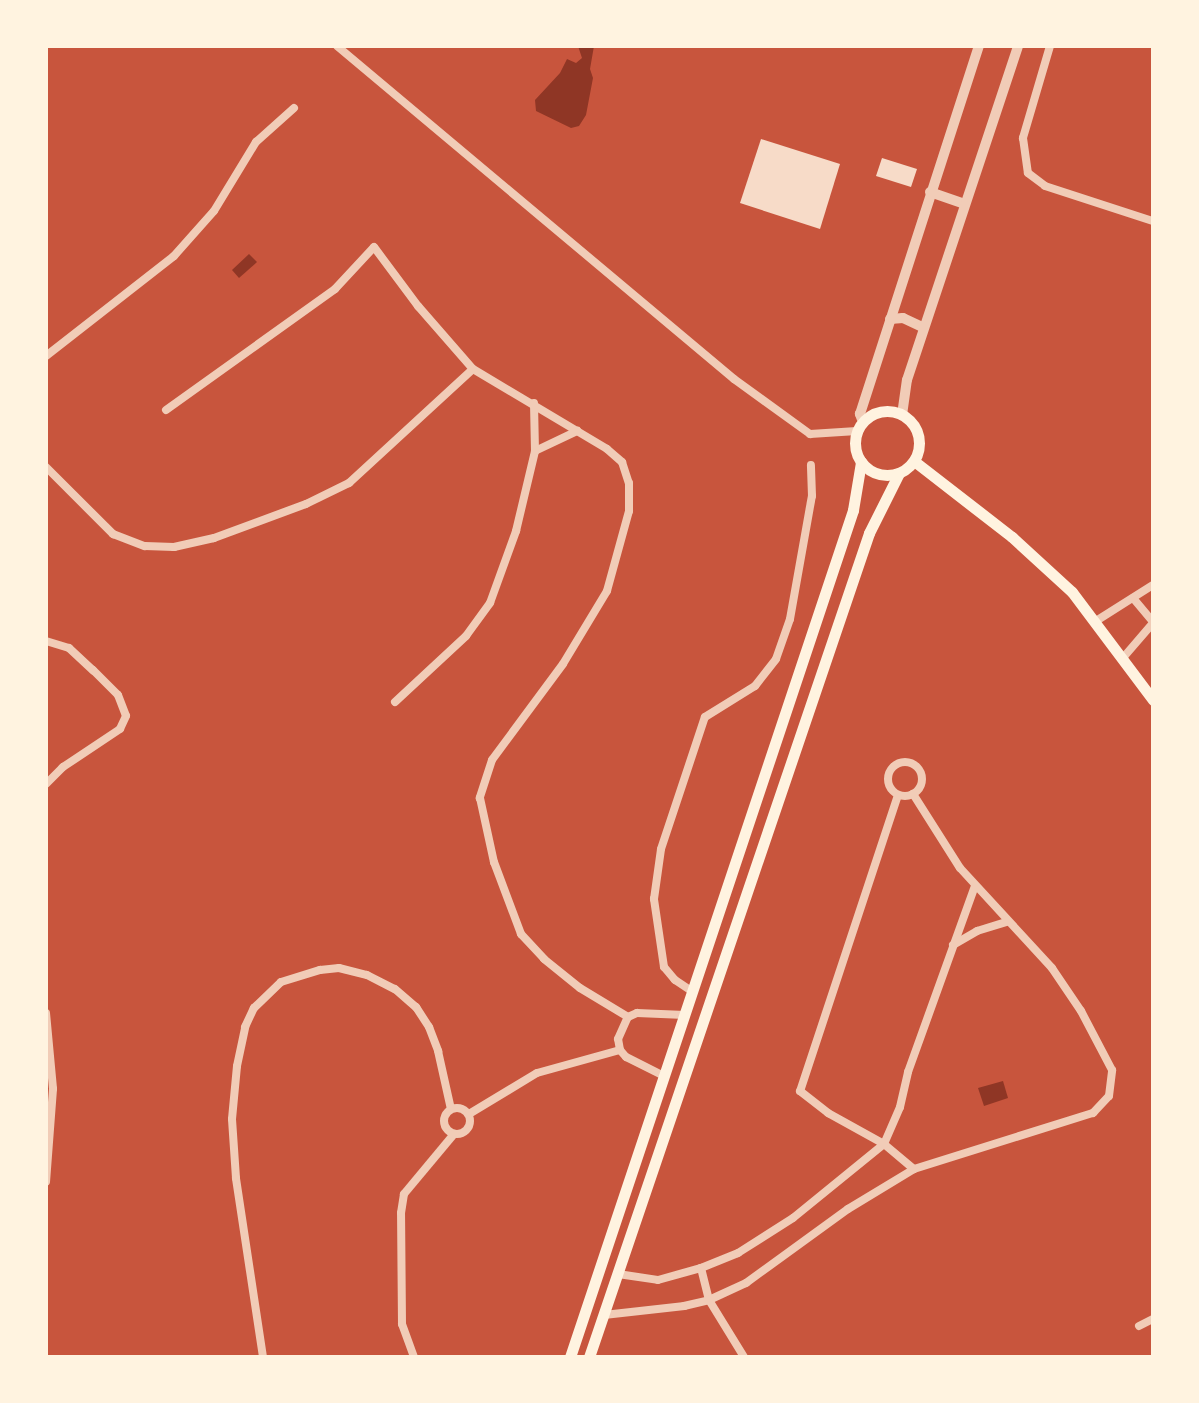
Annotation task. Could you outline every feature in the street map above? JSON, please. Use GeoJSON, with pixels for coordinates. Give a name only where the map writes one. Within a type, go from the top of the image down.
{"type":"FeatureCollection","features":[{"type":"Feature","properties":{"kind":"main road"},"geometry":{"type":"LineString","coordinates":[[570,1357],[848,525],[861,462],[855,442],[860,427],[881,412],[902,415],[911,421],[919,440],[914,461],[899,473],[869,533],[589,1357]]}},
{"type":"Feature","properties":{"kind":"main road"},"geometry":{"type":"LineString","coordinates":[[914,461],[1012,537],[1072,592],[1153,700]]}},
{"type":"Feature","properties":{"kind":"main road"},"geometry":{"type":"LineString","coordinates":[[861,462],[878,474],[899,473]]}},
{"type":"Feature","properties":{"kind":"main road"},"geometry":{"type":"LineString","coordinates":[[601,1268],[618,1274]]}},
{"type":"Feature","properties":{"kind":"street"},"geometry":{"type":"LineString","coordinates":[[337,46],[734,379],[810,434],[860,427],[860,414],[979,46]]}},
{"type":"Feature","properties":{"kind":"street"},"geometry":{"type":"LineString","coordinates":[[902,415],[905,391],[924,328],[1018,46]]}},
{"type":"Feature","properties":{"kind":"street"},"geometry":{"type":"LineString","coordinates":[[1050,46],[1023,138],[1028,173],[1045,186],[1153,221]]}},
{"type":"Feature","properties":{"kind":"street"},"geometry":{"type":"LineString","coordinates":[[46,356],[174,256],[214,211],[256,142],[294,108]]}},
{"type":"Feature","properties":{"kind":"street"},"geometry":{"type":"LineString","coordinates":[[930,192],[964,204]]}},
{"type":"Feature","properties":{"kind":"street"},"geometry":{"type":"LineString","coordinates":[[166,410],[335,289],[374,247],[418,306],[473,369],[534,403],[622,462],[629,483],[629,511],[607,591],[586,629],[492,760],[480,798],[494,862],[508,908],[521,934],[568,978],[628,1017],[647,1012],[685,1015]]}},
{"type":"Feature","properties":{"kind":"street"},"geometry":{"type":"LineString","coordinates":[[890,319],[903,318],[924,328]]}},
{"type":"Feature","properties":{"kind":"street"},"geometry":{"type":"LineString","coordinates":[[46,467],[113,534],[145,546],[174,547],[214,538],[306,504],[349,483],[473,369]]}},
{"type":"Feature","properties":{"kind":"street"},"geometry":{"type":"LineString","coordinates":[[395,702],[466,636],[490,603],[516,531],[535,451],[534,403]]}},
{"type":"Feature","properties":{"kind":"street"},"geometry":{"type":"LineString","coordinates":[[535,451],[577,431]]}},
{"type":"Feature","properties":{"kind":"street"},"geometry":{"type":"LineString","coordinates":[[693,992],[664,967],[654,899],[661,849],[705,717],[755,686],[776,659],[790,619],[812,496],[811,465]]}},
{"type":"Feature","properties":{"kind":"street"},"geometry":{"type":"LineString","coordinates":[[1096,621],[1153,585]]}},
{"type":"Feature","properties":{"kind":"street"},"geometry":{"type":"LineString","coordinates":[[1122,659],[1153,623],[1133,598]]}},
{"type":"Feature","properties":{"kind":"street"},"geometry":{"type":"LineString","coordinates":[[46,641],[69,648],[93,670],[118,695],[126,716],[120,729],[63,767],[46,784]]}},
{"type":"Feature","properties":{"kind":"street"},"geometry":{"type":"LineString","coordinates":[[904,762],[915,766],[922,776],[920,786],[913,794],[898,795],[890,788],[888,776],[893,766],[904,762]]}},
{"type":"Feature","properties":{"kind":"street"},"geometry":{"type":"LineString","coordinates":[[604,1315],[684,1306],[709,1300],[746,1283],[848,1209],[914,1169],[1093,1113],[1109,1096],[1112,1070],[1081,1011],[1052,968],[975,886],[913,794]]}},
{"type":"Feature","properties":{"kind":"street"},"geometry":{"type":"LineString","coordinates":[[898,795],[800,1091],[828,1113],[884,1144],[914,1169]]}},
{"type":"Feature","properties":{"kind":"street"},"geometry":{"type":"LineString","coordinates":[[618,1274],[658,1280],[738,1253],[793,1218],[884,1144],[900,1107],[908,1072],[975,886]]}},
{"type":"Feature","properties":{"kind":"street"},"geometry":{"type":"LineString","coordinates":[[953,945],[977,931],[1007,922]]}},
{"type":"Feature","properties":{"kind":"street"},"geometry":{"type":"LineString","coordinates":[[263,1357],[236,1178],[232,1119],[237,1066],[245,1027],[254,1008],[281,982],[320,970],[339,968],[381,982],[416,1007],[429,1027],[438,1051],[451,1109],[444,1122],[454,1134]]}},
{"type":"Feature","properties":{"kind":"street"},"geometry":{"type":"LineString","coordinates":[[46,1013],[53,1089],[46,1182]]}},
{"type":"Feature","properties":{"kind":"street"},"geometry":{"type":"LineString","coordinates":[[628,1017],[618,1039],[620,1050],[632,1061],[664,1076]]}},
{"type":"Feature","properties":{"kind":"street"},"geometry":{"type":"LineString","coordinates":[[469,1114],[537,1073],[620,1050]]}},
{"type":"Feature","properties":{"kind":"street"},"geometry":{"type":"LineString","coordinates":[[451,1109],[461,1108],[469,1114]]}},
{"type":"Feature","properties":{"kind":"street"},"geometry":{"type":"LineString","coordinates":[[414,1357],[402,1324],[401,1229],[404,1194],[454,1134],[467,1129],[469,1114]]}},
{"type":"Feature","properties":{"kind":"street"},"geometry":{"type":"LineString","coordinates":[[701,1268],[709,1300],[744,1357]]}},
{"type":"Feature","properties":{"kind":"street"},"geometry":{"type":"LineString","coordinates":[[1139,1326],[1153,1319]]}},
{"type":"Feature","properties":{"kind":"shaded area"},"geometry":{"type":"Polygon","coordinates":[[[578,46],[594,46],[590,69],[593,78],[586,115],[579,126],[571,128],[536,111],[535,100],[560,73],[567,59],[576,63],[582,58],[578,46]]]}},
{"type":"Feature","properties":{"kind":"shaded area"},"geometry":{"type":"Polygon","coordinates":[[[249,254],[257,262],[239,278],[232,270],[249,254]]]}},
{"type":"Feature","properties":{"kind":"shaded area"},"geometry":{"type":"Polygon","coordinates":[[[1003,1081],[1008,1098],[984,1106],[978,1088],[1003,1081]]]}},
{"type":"Feature","properties":{"kind":"building"},"geometry":{"type":"Polygon","coordinates":[[[761,139],[840,164],[820,229],[740,203],[761,139]]]}},
{"type":"Feature","properties":{"kind":"building"},"geometry":{"type":"Polygon","coordinates":[[[882,158],[917,169],[911,187],[876,176],[882,158]]]}}]}
